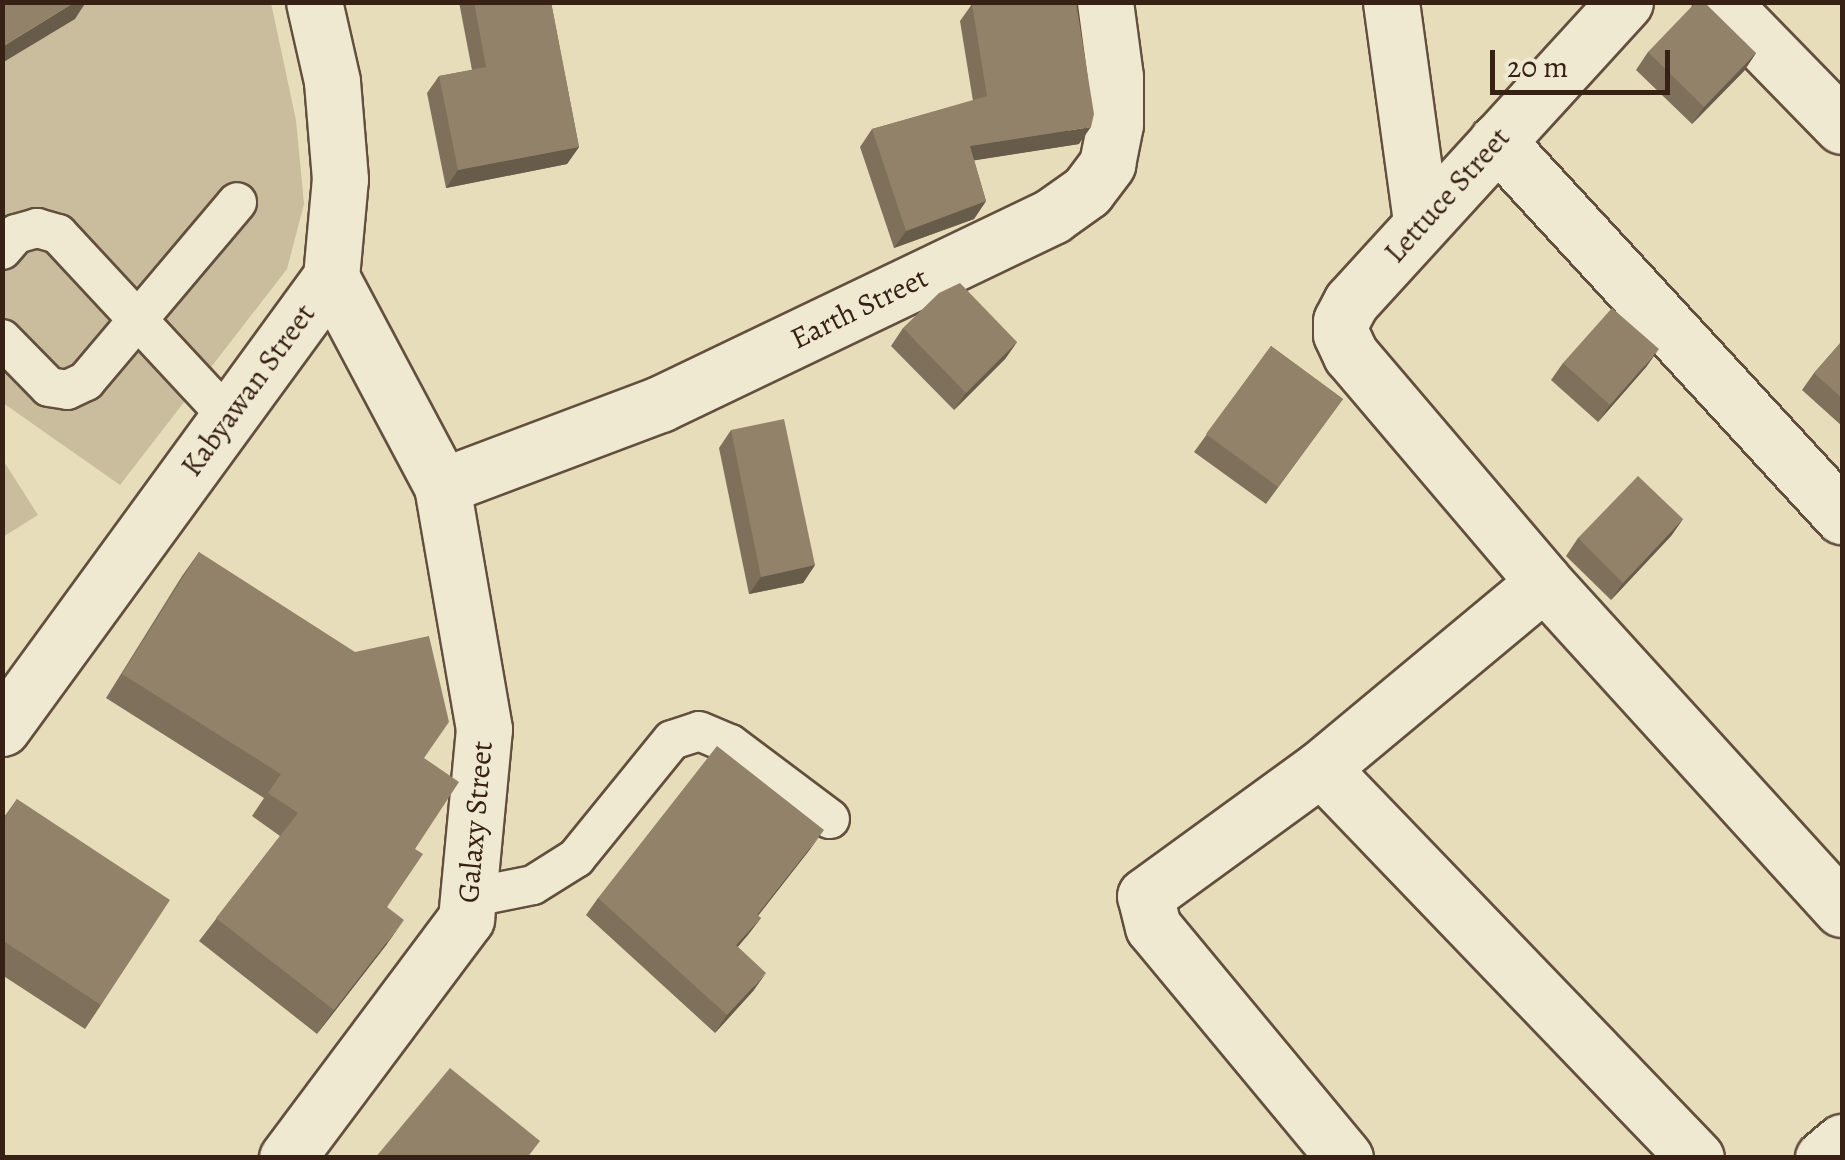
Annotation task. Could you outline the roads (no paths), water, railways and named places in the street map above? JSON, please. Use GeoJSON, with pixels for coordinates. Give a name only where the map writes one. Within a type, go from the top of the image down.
{"type":"FeatureCollection","features":[{"type":"Feature","properties":{"kind":"street","name":"Kabyawan Street"},"geometry":{"type":"LineString","coordinates":[[2,728],[330,277],[340,179],[332,81],[314,2]]}},
{"type":"Feature","properties":{"kind":"street","name":"Earth Street"},"geometry":{"type":"LineString","coordinates":[[442,486],[660,404],[1052,216],[1087,191],[1107,164],[1115,124],[1115,76],[1104,2]]}},
{"type":"Feature","properties":{"kind":"street"},"geometry":{"type":"LineString","coordinates":[[1391,2],[1421,222]]}},
{"type":"Feature","properties":{"kind":"street","name":"Lettuce Street"},"geometry":{"type":"LineString","coordinates":[[1544,582],[1350,355],[1341,322],[1351,302],[1421,222],[1625,2]]}},
{"type":"Feature","properties":{"kind":"street"},"geometry":{"type":"LineString","coordinates":[[1721,2],[1842,126]]}},
{"type":"Feature","properties":{"kind":"street"},"geometry":{"type":"LineString","coordinates":[[1496,141],[1842,516]]}},
{"type":"Feature","properties":{"kind":"street","name":"Galaxy Street"},"geometry":{"type":"LineString","coordinates":[[287,1158],[466,920],[484,729],[442,486],[330,277]]}},
{"type":"Feature","properties":{"kind":"street"},"geometry":{"type":"LineString","coordinates":[[1345,1158],[1153,927],[1145,896],[1321,768],[1544,582],[1842,909]]}},
{"type":"Feature","properties":{"kind":"street"},"geometry":{"type":"LineString","coordinates":[[1321,768],[1696,1158]]}},
{"type":"Feature","properties":{"kind":"street"},"geometry":{"type":"LineString","coordinates":[[1823,1158],[1842,1142]]}},
{"type":"Feature","properties":{"kind":"lane"},"geometry":{"type":"LineString","coordinates":[[2,340],[49,387],[67,390],[86,381],[236,202]]}},
{"type":"Feature","properties":{"kind":"lane"},"geometry":{"type":"LineString","coordinates":[[2,250],[16,234],[36,228],[58,234],[228,416]]}},
{"type":"Feature","properties":{"kind":"lane"},"geometry":{"type":"LineString","coordinates":[[468,898],[533,885],[576,858],[672,740],[699,730],[730,744],[830,819]]}}]}
